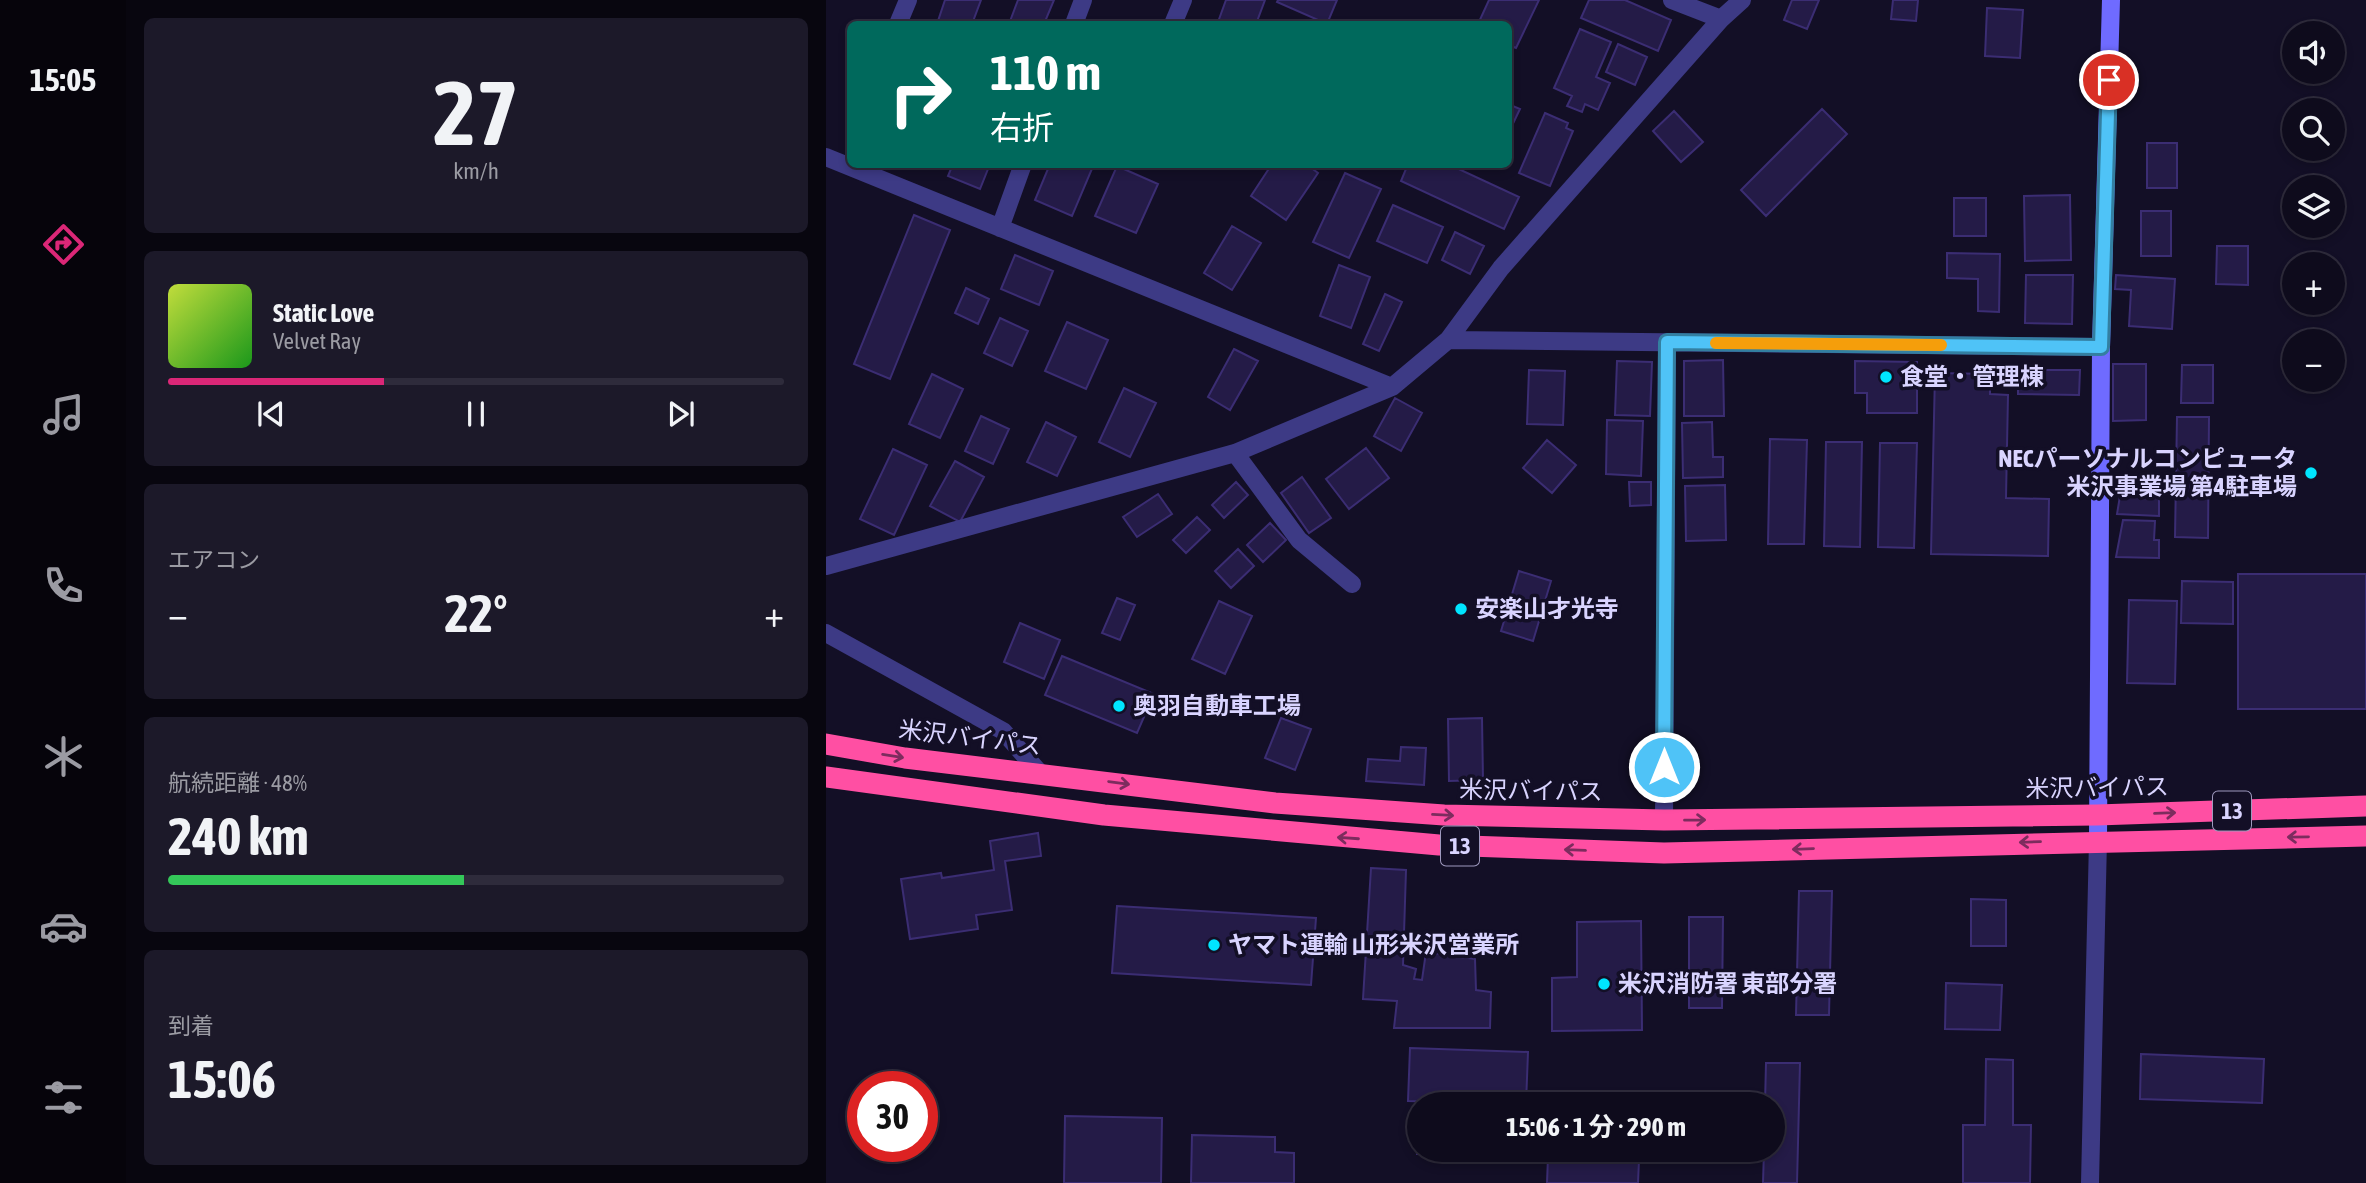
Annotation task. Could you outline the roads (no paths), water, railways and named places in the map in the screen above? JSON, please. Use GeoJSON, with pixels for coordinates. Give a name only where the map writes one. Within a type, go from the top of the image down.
{"type":"FeatureCollection","features":[{"type":"Feature","properties":{"kind":"highway","name":"米沢バイパス"},"geometry":{"type":"LineString","coordinates":[[826,744],[905,758],[1039,772],[1275,803],[1444,816],[1664,820],[2097,815],[2366,806]]}},
{"type":"Feature","properties":{"kind":"highway","name":"13"},"geometry":{"type":"LineString","coordinates":[[826,777],[1104,815],[1439,845],[1664,853],[2098,840],[2366,836]]}},
{"type":"Feature","properties":{"kind":"street"},"geometry":{"type":"LineString","coordinates":[[899,21],[908,0]]}},
{"type":"Feature","properties":{"kind":"street"},"geometry":{"type":"LineString","coordinates":[[1075,21],[1083,0]]}},
{"type":"Feature","properties":{"kind":"street"},"geometry":{"type":"LineString","coordinates":[[1174,21],[1183,0]]}},
{"type":"Feature","properties":{"kind":"street"},"geometry":{"type":"LineString","coordinates":[[1672,0],[1721,19]]}},
{"type":"Feature","properties":{"kind":"street"},"geometry":{"type":"LineString","coordinates":[[826,566],[1235,453],[1392,387],[1448,340],[1501,268],[1721,19],[1742,0]]}},
{"type":"Feature","properties":{"kind":"street"},"geometry":{"type":"LineString","coordinates":[[2090,1183],[2098,840],[2101,347],[2111,0]]}},
{"type":"Feature","properties":{"kind":"street"},"geometry":{"type":"LineString","coordinates":[[826,157],[847,156]]}},
{"type":"Feature","properties":{"kind":"street"},"geometry":{"type":"LineString","coordinates":[[872,168],[1000,228],[1392,387]]}},
{"type":"Feature","properties":{"kind":"street"},"geometry":{"type":"LineString","coordinates":[[1000,228],[1022,168]]}},
{"type":"Feature","properties":{"kind":"street"},"geometry":{"type":"LineString","coordinates":[[1448,340],[2101,347]]}},
{"type":"Feature","properties":{"kind":"street"},"geometry":{"type":"LineString","coordinates":[[1664,820],[1667,342]]}},
{"type":"Feature","properties":{"kind":"street"},"geometry":{"type":"LineString","coordinates":[[1235,453],[1299,540],[1352,584]]}},
{"type":"Feature","properties":{"kind":"street"},"geometry":{"type":"LineString","coordinates":[[826,633],[1003,731],[1039,772]]}},
{"type":"Feature","properties":{"kind":"place","name":"食堂・管理棟"},"geometry":{"type":"Point","coordinates":[1886,377]}},
{"type":"Feature","properties":{"kind":"place","name":"NECパーソナルコンピュータ 米沢事業場 第4駐車場"},"geometry":{"type":"Point","coordinates":[2311,473]}},
{"type":"Feature","properties":{"kind":"place","name":"安楽山才光寺"},"geometry":{"type":"Point","coordinates":[1461,609]}},
{"type":"Feature","properties":{"kind":"place","name":"奥羽自動車工場"},"geometry":{"type":"Point","coordinates":[1119,706]}},
{"type":"Feature","properties":{"kind":"place","name":"ヤマト運輸 山形米沢営業所"},"geometry":{"type":"Point","coordinates":[1214,945]}},
{"type":"Feature","properties":{"kind":"place","name":"米沢消防署 東部分署"},"geometry":{"type":"Point","coordinates":[1604,984]}}]}
